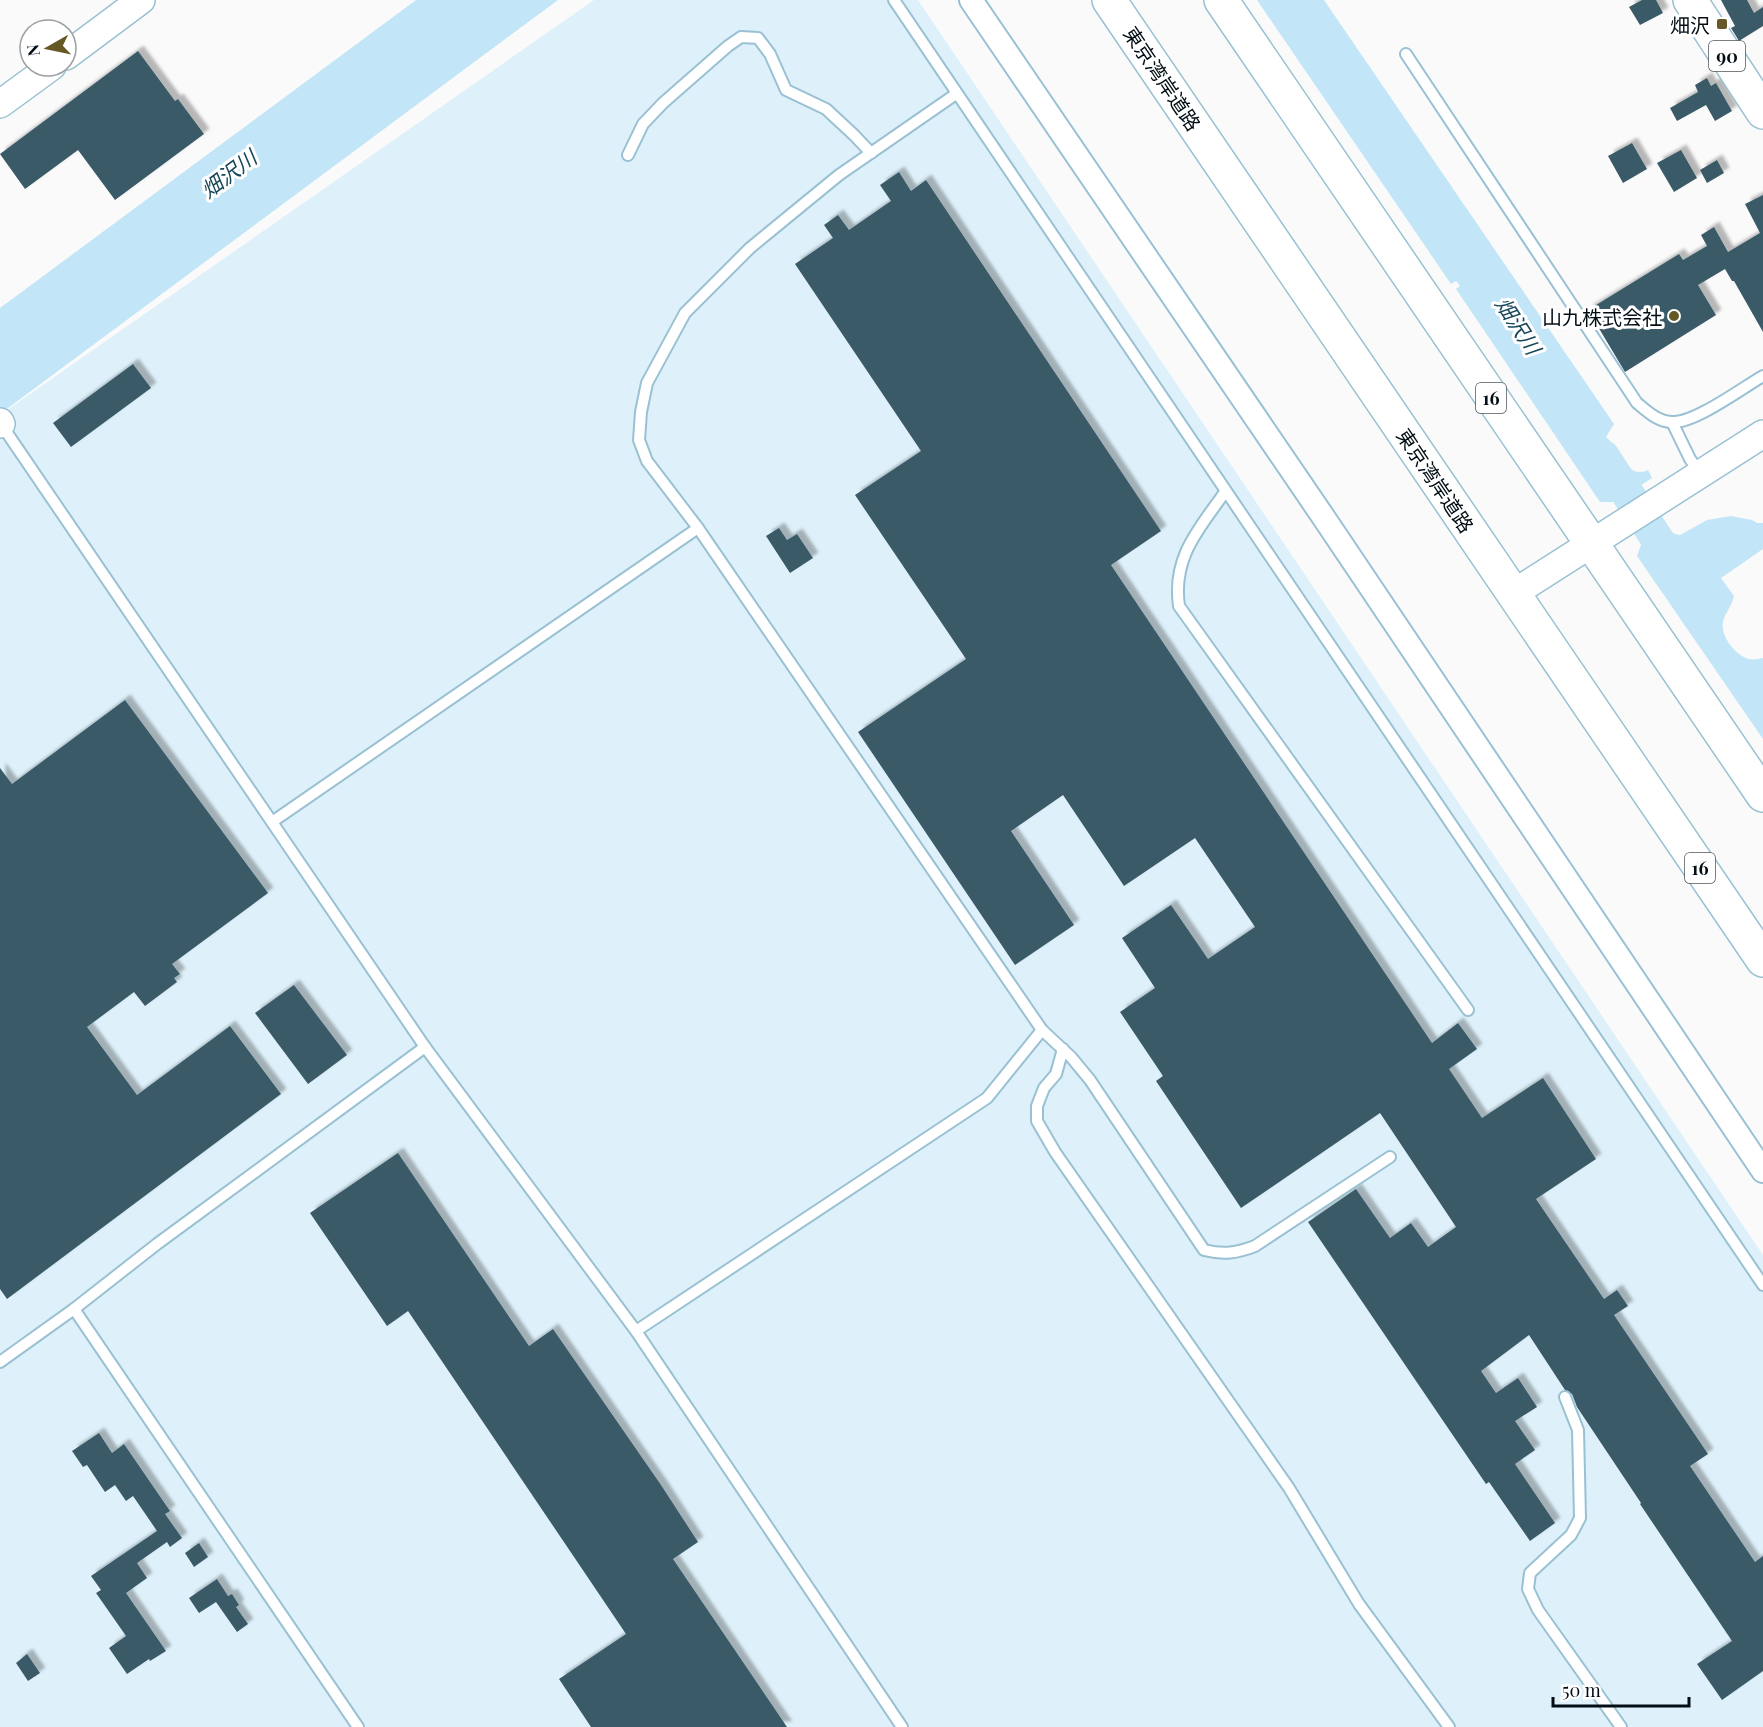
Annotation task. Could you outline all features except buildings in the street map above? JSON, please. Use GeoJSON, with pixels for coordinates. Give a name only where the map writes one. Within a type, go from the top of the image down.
{"type":"FeatureCollection","features":[{"type":"Feature","properties":{"kind":"main road","name":"東京湾岸道路"},"geometry":{"type":"LineString","coordinates":[[1109,0],[1763,960]]}},
{"type":"Feature","properties":{"kind":"main road","name":"16"},"geometry":{"type":"LineString","coordinates":[[1221,0],[1599,539],[1763,795]]}},
{"type":"Feature","properties":{"kind":"main road","name":"90"},"geometry":{"type":"LineString","coordinates":[[1690,0],[1761,104]]}},
{"type":"Feature","properties":{"kind":"street"},"geometry":{"type":"LineString","coordinates":[[78,47],[141,0]]}},
{"type":"Feature","properties":{"kind":"street"},"geometry":{"type":"LineString","coordinates":[[971,0],[1763,1171]]}},
{"type":"Feature","properties":{"kind":"street"},"geometry":{"type":"LineString","coordinates":[[0,104],[36,78]]}},
{"type":"Feature","properties":{"kind":"street"},"geometry":{"type":"LineString","coordinates":[[1514,593],[1700,472],[1763,434]]}},
{"type":"Feature","properties":{"kind":"lane"},"geometry":{"type":"LineString","coordinates":[[894,0],[1763,1285]]}},
{"type":"Feature","properties":{"kind":"lane"},"geometry":{"type":"LineString","coordinates":[[628,155],[644,124],[657,110],[741,37],[758,38],[770,54],[786,90],[826,109],[871,153]]}},
{"type":"Feature","properties":{"kind":"lane"},"geometry":{"type":"LineString","coordinates":[[1406,54],[1637,403],[1653,417],[1672,422],[1689,420],[1763,376]]}},
{"type":"Feature","properties":{"kind":"lane"},"geometry":{"type":"LineString","coordinates":[[957,94],[839,175],[750,248],[686,313],[647,383],[641,412],[639,440],[647,462],[698,528],[1042,1030],[1063,1049],[1090,1080],[1204,1250],[1221,1254],[1235,1253],[1255,1246],[1390,1157]]}},
{"type":"Feature","properties":{"kind":"lane"},"geometry":{"type":"LineString","coordinates":[[1672,422],[1689,459],[1700,472]]}},
{"type":"Feature","properties":{"kind":"lane"},"geometry":{"type":"LineString","coordinates":[[1,423],[425,1047],[636,1331],[902,1727]]}},
{"type":"Feature","properties":{"kind":"lane"},"geometry":{"type":"LineString","coordinates":[[1225,492],[1184,553],[1177,591],[1179,606],[1468,1010]]}},
{"type":"Feature","properties":{"kind":"lane"},"geometry":{"type":"LineString","coordinates":[[272,822],[698,528]]}},
{"type":"Feature","properties":{"kind":"lane"},"geometry":{"type":"LineString","coordinates":[[636,1331],[987,1098],[1042,1030]]}},
{"type":"Feature","properties":{"kind":"lane"},"geometry":{"type":"LineString","coordinates":[[0,1362],[425,1047]]}},
{"type":"Feature","properties":{"kind":"lane"},"geometry":{"type":"LineString","coordinates":[[1063,1049],[1056,1074],[1044,1088],[1037,1106],[1037,1121],[1055,1152],[1289,1488],[1359,1604],[1449,1727]]}},
{"type":"Feature","properties":{"kind":"lane"},"geometry":{"type":"LineString","coordinates":[[74,1309],[358,1727]]}},
{"type":"Feature","properties":{"kind":"lane"},"geometry":{"type":"LineString","coordinates":[[1565,1397],[1578,1430],[1580,1518],[1571,1535],[1530,1573],[1528,1589],[1538,1610],[1621,1727]]}},
{"type":"Feature","properties":{"kind":"shaded area"},"geometry":{"type":"Polygon","coordinates":[[[594,0],[918,0],[1763,1255],[1763,1727],[0,1727],[0,415],[594,0]]]}},
{"type":"Feature","properties":{"kind":"water"},"geometry":{"type":"Polygon","coordinates":[[[416,0],[558,0],[0,414],[0,308],[416,0]]]}},
{"type":"Feature","properties":{"kind":"water"},"geometry":{"type":"Polygon","coordinates":[[[1257,0],[1324,0],[1614,424],[1606,437],[1628,467],[1640,472],[1648,470],[1652,478],[1616,502],[1600,502],[1456,289],[1460,286],[1456,281],[1451,284],[1257,0]]]}},
{"type":"Feature","properties":{"kind":"water"},"geometry":{"type":"Polygon","coordinates":[[[1731,516],[1763,523],[1763,549],[1721,578],[1734,596],[1723,622],[1726,639],[1734,650],[1744,657],[1763,658],[1763,739],[1637,556],[1643,539],[1663,526],[1668,532],[1680,535],[1707,520],[1731,516]]]}},
{"type":"Feature","properties":{"kind":"waterway","name":"畑沢川"},"geometry":{"type":"LineString","coordinates":[[1603,456],[1678,571]]}},
{"type":"Feature","properties":{"kind":"place","name":"畑沢"},"geometry":{"type":"Point","coordinates":[1722,24]}},
{"type":"Feature","properties":{"kind":"place","name":"山九株式会社"},"geometry":{"type":"Point","coordinates":[1674,316]}}]}
